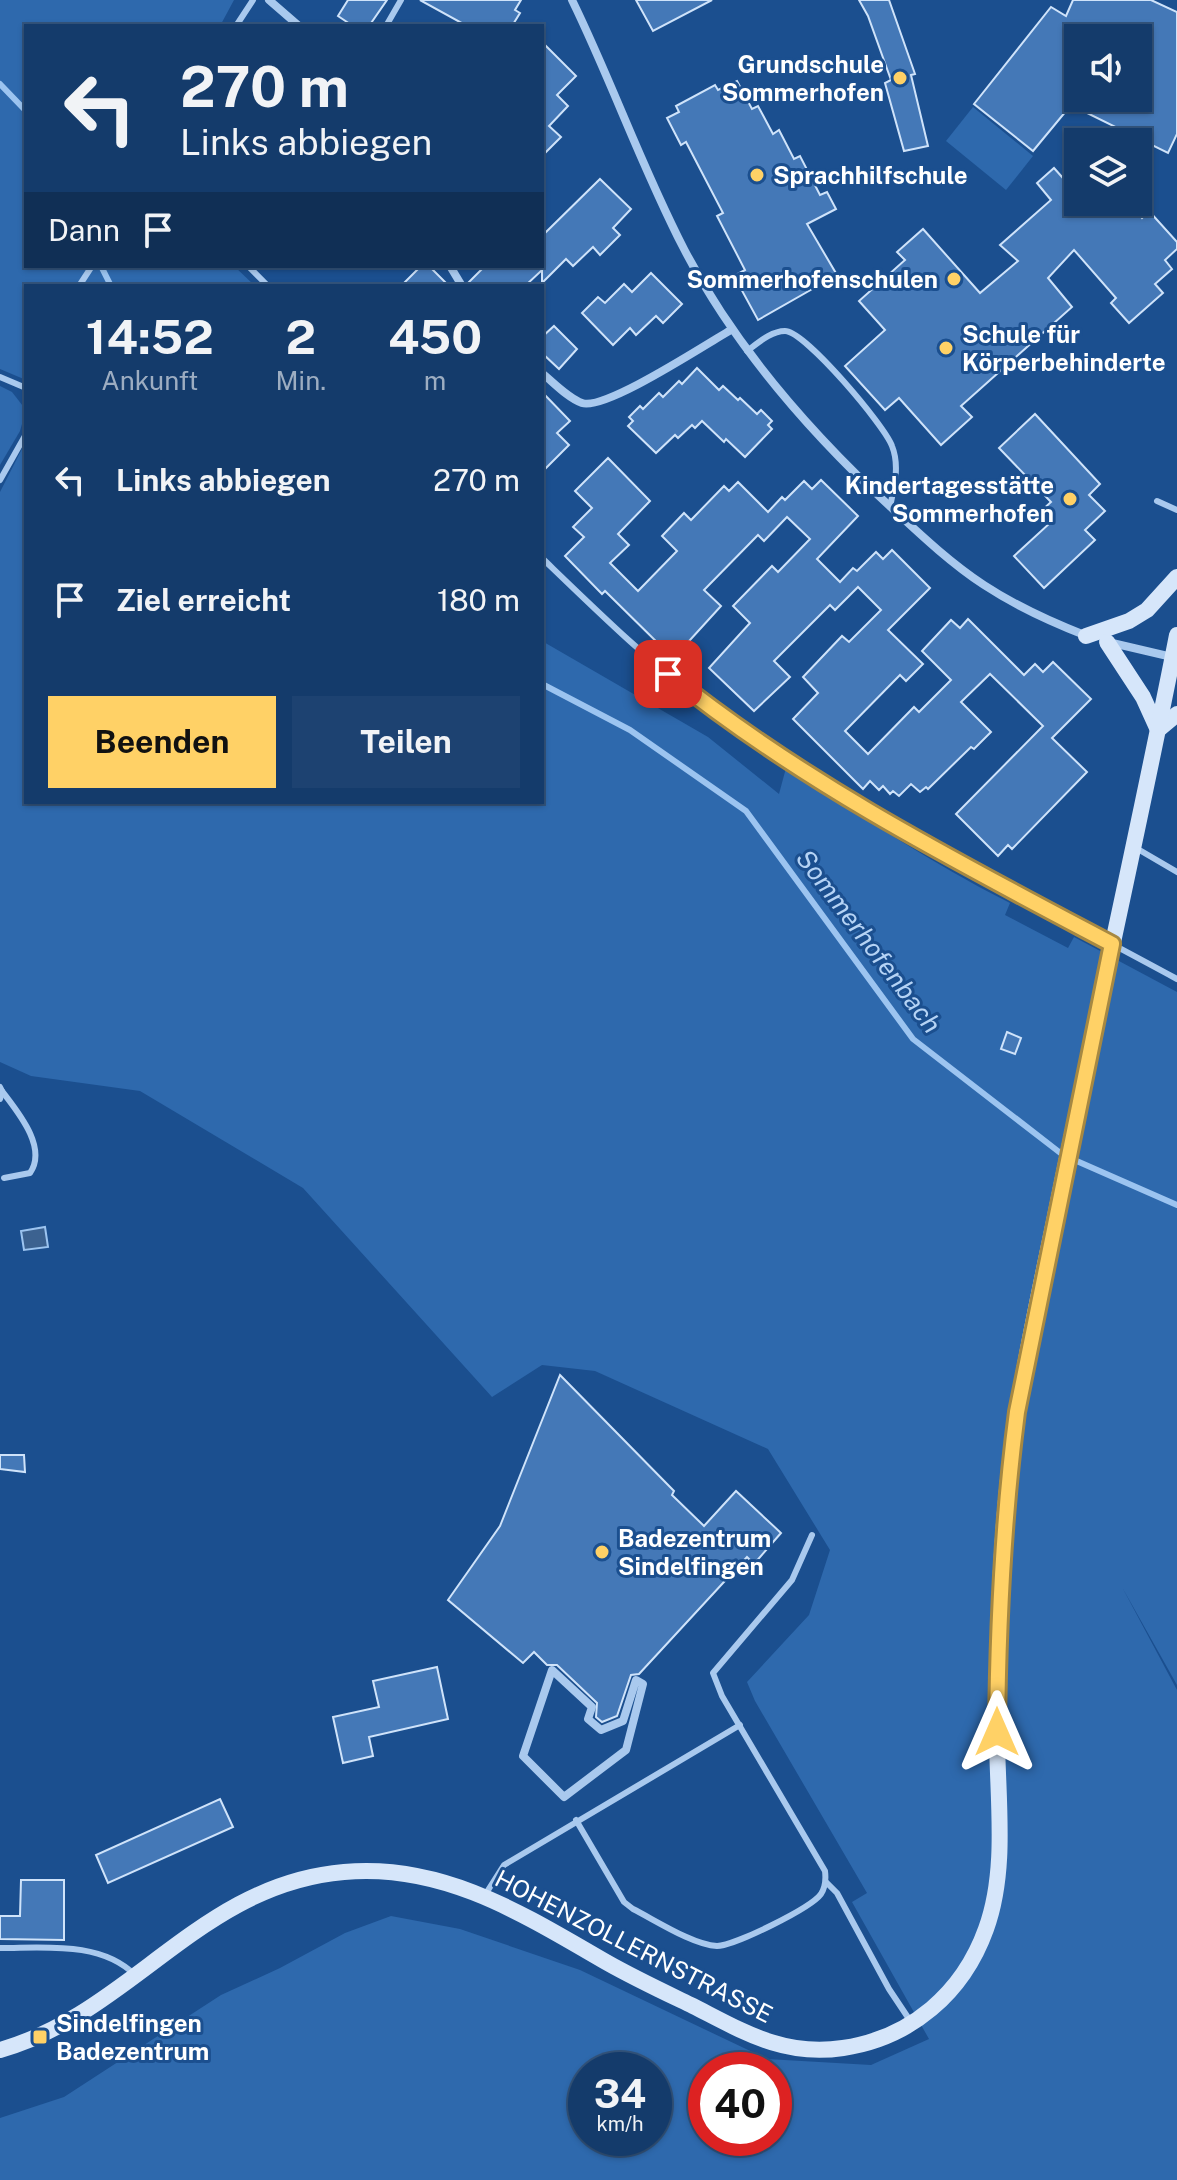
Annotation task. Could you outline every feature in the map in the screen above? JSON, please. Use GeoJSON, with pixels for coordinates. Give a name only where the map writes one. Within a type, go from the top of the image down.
{"type":"FeatureCollection","features":[{"type":"Feature","properties":{"kind":"street"},"geometry":{"type":"LineString","coordinates":[[269,0],[297,24]]}},
{"type":"Feature","properties":{"kind":"street"},"geometry":{"type":"LineString","coordinates":[[572,0],[602,62],[665,213],[731,330],[801,417],[890,507],[983,585],[1046,620],[1086,636],[1175,658]]}},
{"type":"Feature","properties":{"kind":"street"},"geometry":{"type":"LineString","coordinates":[[544,374],[582,403],[593,404],[619,395],[731,330]]}},
{"type":"Feature","properties":{"kind":"street"},"geometry":{"type":"LineString","coordinates":[[1086,636],[1129,621],[1147,610],[1177,577]]}},
{"type":"Feature","properties":{"kind":"street","name":"HOHENZOLLERNSTRASSE"},"geometry":{"type":"LineString","coordinates":[[0,2050],[40,2037],[75,2019],[208,1920],[239,1903],[275,1886],[313,1875],[369,1871],[422,1875],[485,1895],[614,1966],[744,2032],[793,2050],[843,2048],[887,2036],[912,2024],[937,2005],[957,1984],[973,1961],[988,1924],[996,1891],[999,1850],[998,1644],[1007,1489],[1019,1400],[1112,944],[1175,658],[1177,635]]}},
{"type":"Feature","properties":{"kind":"street"},"geometry":{"type":"LineString","coordinates":[[1107,642],[1143,697],[1158,730],[1177,714]]}},
{"type":"Feature","properties":{"kind":"street"},"geometry":{"type":"LineString","coordinates":[[552,1670],[592,1707],[588,1719],[601,1730],[623,1721],[636,1680],[643,1684],[626,1750],[564,1797],[523,1756],[552,1670]]}},
{"type":"Feature","properties":{"kind":"lane"},"geometry":{"type":"LineString","coordinates":[[237,24],[253,0]]}},
{"type":"Feature","properties":{"kind":"lane"},"geometry":{"type":"LineString","coordinates":[[387,24],[401,0]]}},
{"type":"Feature","properties":{"kind":"lane"},"geometry":{"type":"LineString","coordinates":[[250,268],[266,284]]}},
{"type":"Feature","properties":{"kind":"lane"},"geometry":{"type":"LineString","coordinates":[[747,351],[772,333],[787,331],[817,352],[885,431],[896,460],[890,507]]}},
{"type":"Feature","properties":{"kind":"lane"},"geometry":{"type":"LineString","coordinates":[[0,377],[24,387]]}},
{"type":"Feature","properties":{"kind":"lane"},"geometry":{"type":"LineString","coordinates":[[0,480],[24,438]]}},
{"type":"Feature","properties":{"kind":"lane"},"geometry":{"type":"LineString","coordinates":[[1157,501],[1177,510]]}},
{"type":"Feature","properties":{"kind":"lane"},"geometry":{"type":"LineString","coordinates":[[544,560],[639,649],[709,707],[748,733],[898,829],[1177,979]]}},
{"type":"Feature","properties":{"kind":"lane"},"geometry":{"type":"LineString","coordinates":[[1133,847],[1177,872]]}},
{"type":"Feature","properties":{"kind":"lane"},"geometry":{"type":"LineString","coordinates":[[1,1092],[23,1120],[33,1143],[35,1159],[30,1173],[4,1178]]}},
{"type":"Feature","properties":{"kind":"lane"},"geometry":{"type":"LineString","coordinates":[[576,1820],[624,1902],[705,1943],[719,1946],[734,1942],[793,1915],[820,1895],[826,1882],[825,1871],[722,1696],[713,1673],[792,1580],[812,1535]]}},
{"type":"Feature","properties":{"kind":"lane"},"geometry":{"type":"LineString","coordinates":[[485,1895],[504,1865],[740,1725]]}},
{"type":"Feature","properties":{"kind":"lane"},"geometry":{"type":"LineString","coordinates":[[826,1882],[837,1893],[889,1989],[912,2024]]}},
{"type":"Feature","properties":{"kind":"lane"},"geometry":{"type":"LineString","coordinates":[[0,1948],[60,1948],[111,1956],[135,1975]]}},
{"type":"Feature","properties":{"kind":"shaded area"},"geometry":{"type":"Polygon","coordinates":[[[0,0],[234,0],[221,24],[24,24],[24,268],[236,268],[253,284],[24,284],[24,379],[0,369],[0,0]]]}},
{"type":"Feature","properties":{"kind":"shaded area"},"geometry":{"type":"Polygon","coordinates":[[[973,107],[1033,156],[1006,190],[946,141],[973,107]]]}},
{"type":"Feature","properties":{"kind":"shaded area"},"geometry":{"type":"Polygon","coordinates":[[[0,386],[12,392],[24,407],[24,417],[20,431],[0,465],[0,386]]]}},
{"type":"Feature","properties":{"kind":"shaded area"},"geometry":{"type":"Polygon","coordinates":[[[24,445],[24,804],[544,804],[544,642],[708,737],[779,794],[786,768],[924,856],[1010,903],[1005,915],[1068,948],[1074,937],[1177,992],[1177,1685],[1122,1587],[1177,1690],[1177,2180],[0,2180],[0,2118],[64,2097],[221,1995],[345,1933],[391,1916],[460,1929],[580,1970],[752,2052],[688,2052],[688,2156],[792,2156],[792,2060],[871,2065],[929,2039],[852,1902],[867,1893],[755,1701],[747,1682],[809,1615],[830,1550],[768,1449],[595,1371],[542,1365],[492,1397],[303,1188],[140,1091],[31,1076],[0,1062],[0,492],[24,445]]]}},
{"type":"Feature","properties":{"kind":"shaded area"},"geometry":{"type":"Polygon","coordinates":[[[45,1227],[48,1247],[24,1250],[21,1231],[45,1227]]]}},
{"type":"Feature","properties":{"kind":"building"},"geometry":{"type":"Polygon","coordinates":[[[348,0],[387,0],[370,24],[350,24],[338,16],[348,0]]]}},
{"type":"Feature","properties":{"kind":"building"},"geometry":{"type":"Polygon","coordinates":[[[420,0],[521,0],[515,10],[520,13],[513,24],[463,24],[420,0]]]}},
{"type":"Feature","properties":{"kind":"building"},"geometry":{"type":"Polygon","coordinates":[[[636,0],[712,0],[653,31],[636,0]]]}},
{"type":"Feature","properties":{"kind":"building","name":"Grundschule Sommerhofen"},"geometry":{"type":"Polygon","coordinates":[[[859,0],[889,0],[915,74],[911,75],[928,146],[904,151],[885,83],[891,80],[868,16],[859,0]]]}},
{"type":"Feature","properties":{"kind":"building"},"geometry":{"type":"Polygon","coordinates":[[[1073,0],[1151,0],[1177,12],[1177,134],[1168,153],[1152,145],[1152,128],[1117,128],[1085,112],[1152,112],[1152,24],[1064,24],[1065,112],[1033,151],[974,104],[1051,7],[1066,16],[1073,0]]]}},
{"type":"Feature","properties":{"kind":"building"},"geometry":{"type":"Polygon","coordinates":[[[544,44],[576,76],[557,95],[568,106],[549,126],[561,137],[544,154],[544,44]]]}},
{"type":"Feature","properties":{"kind":"building","name":"Sprachhilfschule"},"geometry":{"type":"Polygon","coordinates":[[[737,81],[752,109],[758,106],[773,134],[779,130],[794,159],[800,156],[820,195],[827,192],[836,209],[807,224],[837,275],[758,320],[734,276],[745,270],[717,216],[723,213],[686,142],[681,145],[667,118],[679,112],[676,106],[715,85],[718,90],[737,81]]]}},
{"type":"Feature","properties":{"kind":"building","name":"Schule für Körperbehinderte"},"geometry":{"type":"Polygon","coordinates":[[[1054,168],[1064,179],[1064,216],[1142,218],[1152,214],[1177,242],[1177,249],[1165,260],[1172,269],[1155,284],[1163,293],[1129,323],[1111,303],[1116,298],[1074,250],[1048,278],[1072,307],[961,406],[972,417],[941,445],[899,398],[885,410],[845,366],[885,330],[859,301],[905,260],[897,252],[923,229],[980,293],[1018,261],[1000,245],[1051,200],[1037,183],[1054,168]]]}},
{"type":"Feature","properties":{"kind":"building"},"geometry":{"type":"Polygon","coordinates":[[[600,179],[631,209],[613,228],[620,235],[600,255],[593,247],[573,266],[566,259],[542,283],[542,270],[527,284],[468,284],[483,268],[544,268],[544,234],[600,179]]]}},
{"type":"Feature","properties":{"kind":"building"},"geometry":{"type":"Polygon","coordinates":[[[419,268],[431,268],[447,284],[403,284],[419,268]]]}},
{"type":"Feature","properties":{"kind":"building"},"geometry":{"type":"Polygon","coordinates":[[[651,273],[682,304],[663,323],[656,316],[636,335],[630,328],[613,345],[582,313],[598,297],[605,303],[624,284],[632,292],[651,273]]]}},
{"type":"Feature","properties":{"kind":"building"},"geometry":{"type":"Polygon","coordinates":[[[554,326],[577,349],[559,369],[544,355],[544,335],[554,326]]]}},
{"type":"Feature","properties":{"kind":"building"},"geometry":{"type":"Polygon","coordinates":[[[697,368],[719,390],[723,386],[757,414],[761,410],[772,421],[768,425],[772,429],[745,457],[702,421],[695,428],[692,425],[678,438],[675,435],[656,453],[628,426],[633,421],[629,417],[640,406],[643,409],[659,393],[663,397],[679,381],[682,384],[697,368]]]}},
{"type":"Feature","properties":{"kind":"building"},"geometry":{"type":"Polygon","coordinates":[[[544,394],[570,421],[557,433],[569,445],[544,470],[544,394]]]}},
{"type":"Feature","properties":{"kind":"building","name":"Kindertagesstätte Sommerhofen"},"geometry":{"type":"Polygon","coordinates":[[[1035,414],[1100,484],[1089,495],[1105,511],[1085,530],[1095,540],[1044,588],[1014,556],[1050,523],[1040,512],[1051,502],[999,448],[1035,414]]]}},
{"type":"Feature","properties":{"kind":"building"},"geometry":{"type":"Polygon","coordinates":[[[608,458],[650,501],[618,534],[629,545],[610,563],[638,591],[677,551],[662,536],[684,513],[691,520],[724,486],[729,491],[738,482],[768,512],[804,481],[812,489],[821,480],[858,516],[817,559],[840,582],[853,568],[857,571],[876,552],[883,559],[892,550],[930,588],[888,630],[923,664],[906,681],[900,675],[845,731],[868,754],[914,707],[919,712],[951,680],[922,651],[951,620],[960,628],[968,619],[1024,675],[1035,664],[1043,672],[1053,662],[1091,699],[1052,738],[1087,772],[1012,849],[1008,845],[998,856],[956,814],[1043,726],[990,674],[961,702],[991,732],[974,749],[971,747],[928,789],[926,787],[920,792],[911,784],[899,796],[893,791],[890,794],[883,786],[879,790],[870,781],[863,789],[793,719],[818,693],[803,677],[842,636],[849,642],[881,610],[858,587],[835,610],[830,605],[774,661],[790,677],[754,711],[709,668],[750,623],[733,606],[772,566],[778,572],[810,539],[787,517],[764,541],[758,535],[704,590],[721,606],[680,651],[677,648],[670,655],[565,556],[584,537],[573,527],[592,508],[575,491],[608,458]]]}},
{"type":"Feature","properties":{"kind":"building"},"geometry":{"type":"Polygon","coordinates":[[[1007,1032],[1021,1038],[1015,1054],[1001,1049],[1007,1032]]]}},
{"type":"Feature","properties":{"kind":"building","name":"Badezentrum Sindelfingen"},"geometry":{"type":"Polygon","coordinates":[[[560,1375],[674,1491],[672,1495],[704,1526],[736,1491],[781,1533],[754,1564],[747,1557],[639,1674],[631,1675],[617,1716],[602,1722],[596,1717],[597,1703],[557,1665],[547,1665],[534,1652],[523,1663],[448,1600],[500,1526],[560,1375]]]}},
{"type":"Feature","properties":{"kind":"building"},"geometry":{"type":"Polygon","coordinates":[[[0,1455],[24,1455],[25,1472],[0,1469],[0,1455]]]}},
{"type":"Feature","properties":{"kind":"building"},"geometry":{"type":"Polygon","coordinates":[[[437,1667],[448,1719],[369,1737],[373,1756],[343,1763],[333,1717],[379,1707],[373,1681],[437,1667]]]}},
{"type":"Feature","properties":{"kind":"building"},"geometry":{"type":"Polygon","coordinates":[[[220,1799],[233,1827],[108,1883],[96,1855],[220,1799]]]}},
{"type":"Feature","properties":{"kind":"building"},"geometry":{"type":"Polygon","coordinates":[[[21,1880],[64,1880],[64,1940],[0,1939],[0,1916],[20,1916],[21,1880]]]}},
{"type":"Feature","properties":{"kind":"waterway","name":"Sommerhofenbach"},"geometry":{"type":"LineString","coordinates":[[0,84],[24,109]]}},
{"type":"Feature","properties":{"kind":"waterway","name":"Sommerhofenbach"},"geometry":{"type":"LineString","coordinates":[[102,268],[110,284]]}},
{"type":"Feature","properties":{"kind":"waterway","name":"Sommerhofenbach"},"geometry":{"type":"LineString","coordinates":[[544,685],[630,730],[746,811],[913,1039],[1063,1155],[1177,1205]]}},
{"type":"Feature","properties":{"kind":"place","name":"Grundschule Sommerhofen"},"geometry":{"type":"Point","coordinates":[900,78]}},
{"type":"Feature","properties":{"kind":"place","name":"Sprachhilfschule"},"geometry":{"type":"Point","coordinates":[757,175]}},
{"type":"Feature","properties":{"kind":"place","name":"Sommerhofenschulen"},"geometry":{"type":"Point","coordinates":[954,279]}},
{"type":"Feature","properties":{"kind":"place","name":"Schule für Körperbehinderte"},"geometry":{"type":"Point","coordinates":[946,348]}},
{"type":"Feature","properties":{"kind":"place","name":"Kindertagesstätte Sommerhofen"},"geometry":{"type":"Point","coordinates":[1070,499]}},
{"type":"Feature","properties":{"kind":"place","name":"Badezentrum Sindelfingen"},"geometry":{"type":"Point","coordinates":[602,1552]}},
{"type":"Feature","properties":{"kind":"place","name":"Sindelfingen Badezentrum"},"geometry":{"type":"Point","coordinates":[40,2037]}},
{"type":"Feature","properties":{"kind":"route"},"geometry":{"type":"LineString","coordinates":[[668,674],[709,707],[898,829],[1112,944],[1017,1412],[1007,1489],[1001,1575],[997,1732]]}}]}
